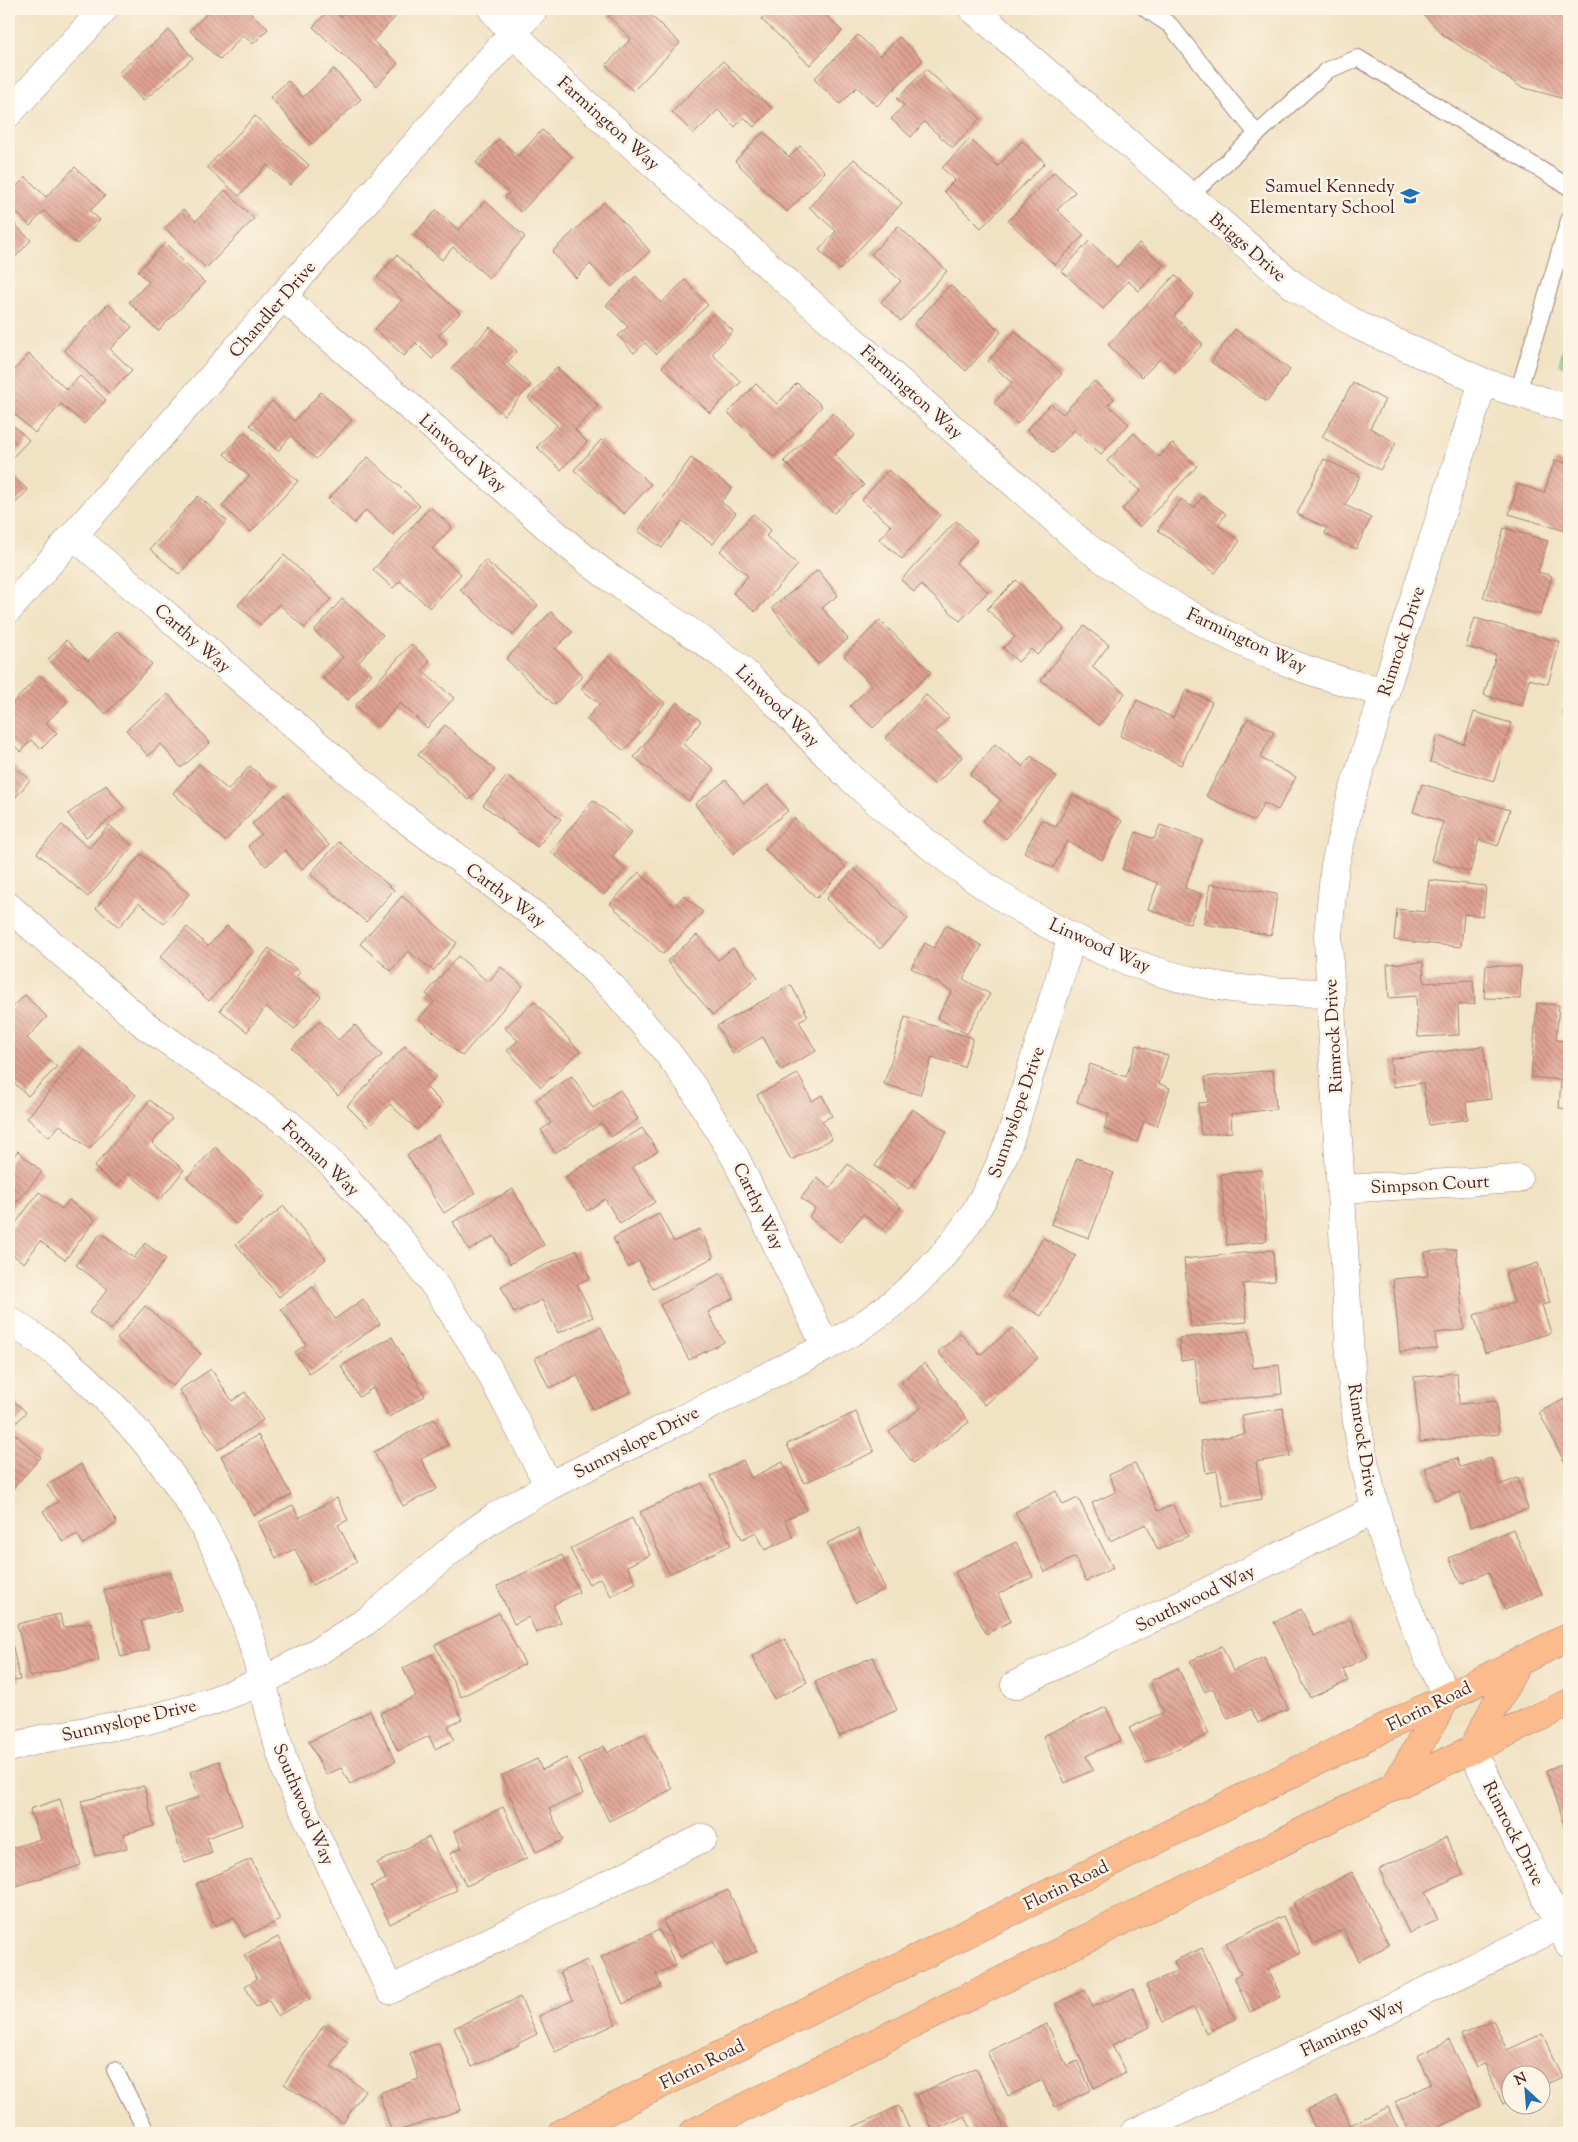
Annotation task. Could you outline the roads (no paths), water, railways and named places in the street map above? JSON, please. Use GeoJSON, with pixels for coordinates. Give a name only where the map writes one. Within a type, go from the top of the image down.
{"type":"FeatureCollection","features":[{"type":"Feature","properties":{"kind":"main road","name":"Florin Road"},"geometry":{"type":"LineString","coordinates":[[562,2133],[1569,1637]]}},
{"type":"Feature","properties":{"kind":"main road"},"geometry":{"type":"LineString","coordinates":[[1472,1750],[1518,1662]]}},
{"type":"Feature","properties":{"kind":"main road"},"geometry":{"type":"LineString","coordinates":[[1395,1786],[1447,1697]]}},
{"type":"Feature","properties":{"kind":"main road"},"geometry":{"type":"LineString","coordinates":[[693,2133],[1395,1786],[1569,1703]]}},
{"type":"Feature","properties":{"kind":"street"},"geometry":{"type":"LineString","coordinates":[[9,113],[104,9]]}},
{"type":"Feature","properties":{"kind":"street","name":"Farmington Way"},"geometry":{"type":"LineString","coordinates":[[492,9],[513,33],[576,94],[1091,550],[1117,570],[1186,614],[1222,633],[1298,666],[1385,694]]}},
{"type":"Feature","properties":{"kind":"street","name":"Chandler Drive"},"geometry":{"type":"LineString","coordinates":[[9,609],[534,9]]}},
{"type":"Feature","properties":{"kind":"street","name":"Briggs Drive"},"geometry":{"type":"LineString","coordinates":[[973,9],[1294,286],[1359,326],[1483,382],[1569,409]]}},
{"type":"Feature","properties":{"kind":"street","name":"Linwood Way"},"geometry":{"type":"LineString","coordinates":[[283,297],[600,571],[711,645],[760,685],[850,777],[898,821],[1002,897],[1072,937],[1134,964],[1200,983],[1269,992],[1330,993]]}},
{"type":"Feature","properties":{"kind":"street","name":"Rimrock Drive"},"geometry":{"type":"LineString","coordinates":[[1447,1697],[1431,1664],[1395,1576],[1375,1510],[1363,1459],[1351,1369],[1328,934],[1335,865],[1351,798],[1483,382]]}},
{"type":"Feature","properties":{"kind":"street","name":"Carthy Way"},"geometry":{"type":"LineString","coordinates":[[74,536],[396,812],[552,930],[613,988],[677,1066],[735,1158],[826,1347]]}},
{"type":"Feature","properties":{"kind":"street","name":"Forman Way"},"geometry":{"type":"LineString","coordinates":[[9,907],[145,1025],[289,1124],[335,1167],[398,1237],[436,1287],[487,1366],[549,1486]]}},
{"type":"Feature","properties":{"kind":"street","name":"Sunnyslope Drive"},"geometry":{"type":"LineString","coordinates":[[9,1748],[41,1739],[148,1720],[210,1702],[261,1682],[317,1652],[371,1618],[469,1535],[495,1517],[549,1486],[856,1331],[907,1293],[951,1247],[978,1207],[1000,1165],[1012,1135],[1072,937]]}},
{"type":"Feature","properties":{"kind":"street","name":"Simpson Court"},"geometry":{"type":"LineString","coordinates":[[1341,1189],[1518,1179]]}},
{"type":"Feature","properties":{"kind":"street","name":"Southwood Way"},"geometry":{"type":"LineString","coordinates":[[9,1320],[60,1356],[118,1408],[167,1467],[208,1534],[225,1569],[252,1642],[278,1748],[290,1781],[390,1990],[703,1838]]}},
{"type":"Feature","properties":{"kind":"street","name":"Southwood Way"},"geometry":{"type":"LineString","coordinates":[[1015,1685],[1375,1510]]}},
{"type":"Feature","properties":{"kind":"street","name":"Rimrock Drive"},"geometry":{"type":"LineString","coordinates":[[1472,1750],[1566,1930]]}},
{"type":"Feature","properties":{"kind":"street","name":"Flamingo Way"},"geometry":{"type":"LineString","coordinates":[[1134,2133],[1566,1930]]}},
{"type":"Feature","properties":{"kind":"lane"},"geometry":{"type":"LineString","coordinates":[[1146,9],[1170,25],[1257,134]]}},
{"type":"Feature","properties":{"kind":"lane"},"geometry":{"type":"LineString","coordinates":[[1167,9],[1170,25]]}},
{"type":"Feature","properties":{"kind":"lane"},"geometry":{"type":"LineString","coordinates":[[1189,196],[1328,70],[1358,58],[1569,187]]}},
{"type":"Feature","properties":{"kind":"lane"},"geometry":{"type":"LineString","coordinates":[[1518,393],[1569,220]]}},
{"type":"Feature","properties":{"kind":"lane"},"geometry":{"type":"LineString","coordinates":[[115,2070],[147,2133]]}},
{"type":"Feature","properties":{"kind":"place","name":"Samuel Kennedy Elementary School"},"geometry":{"type":"Point","coordinates":[1410,196]}}]}
